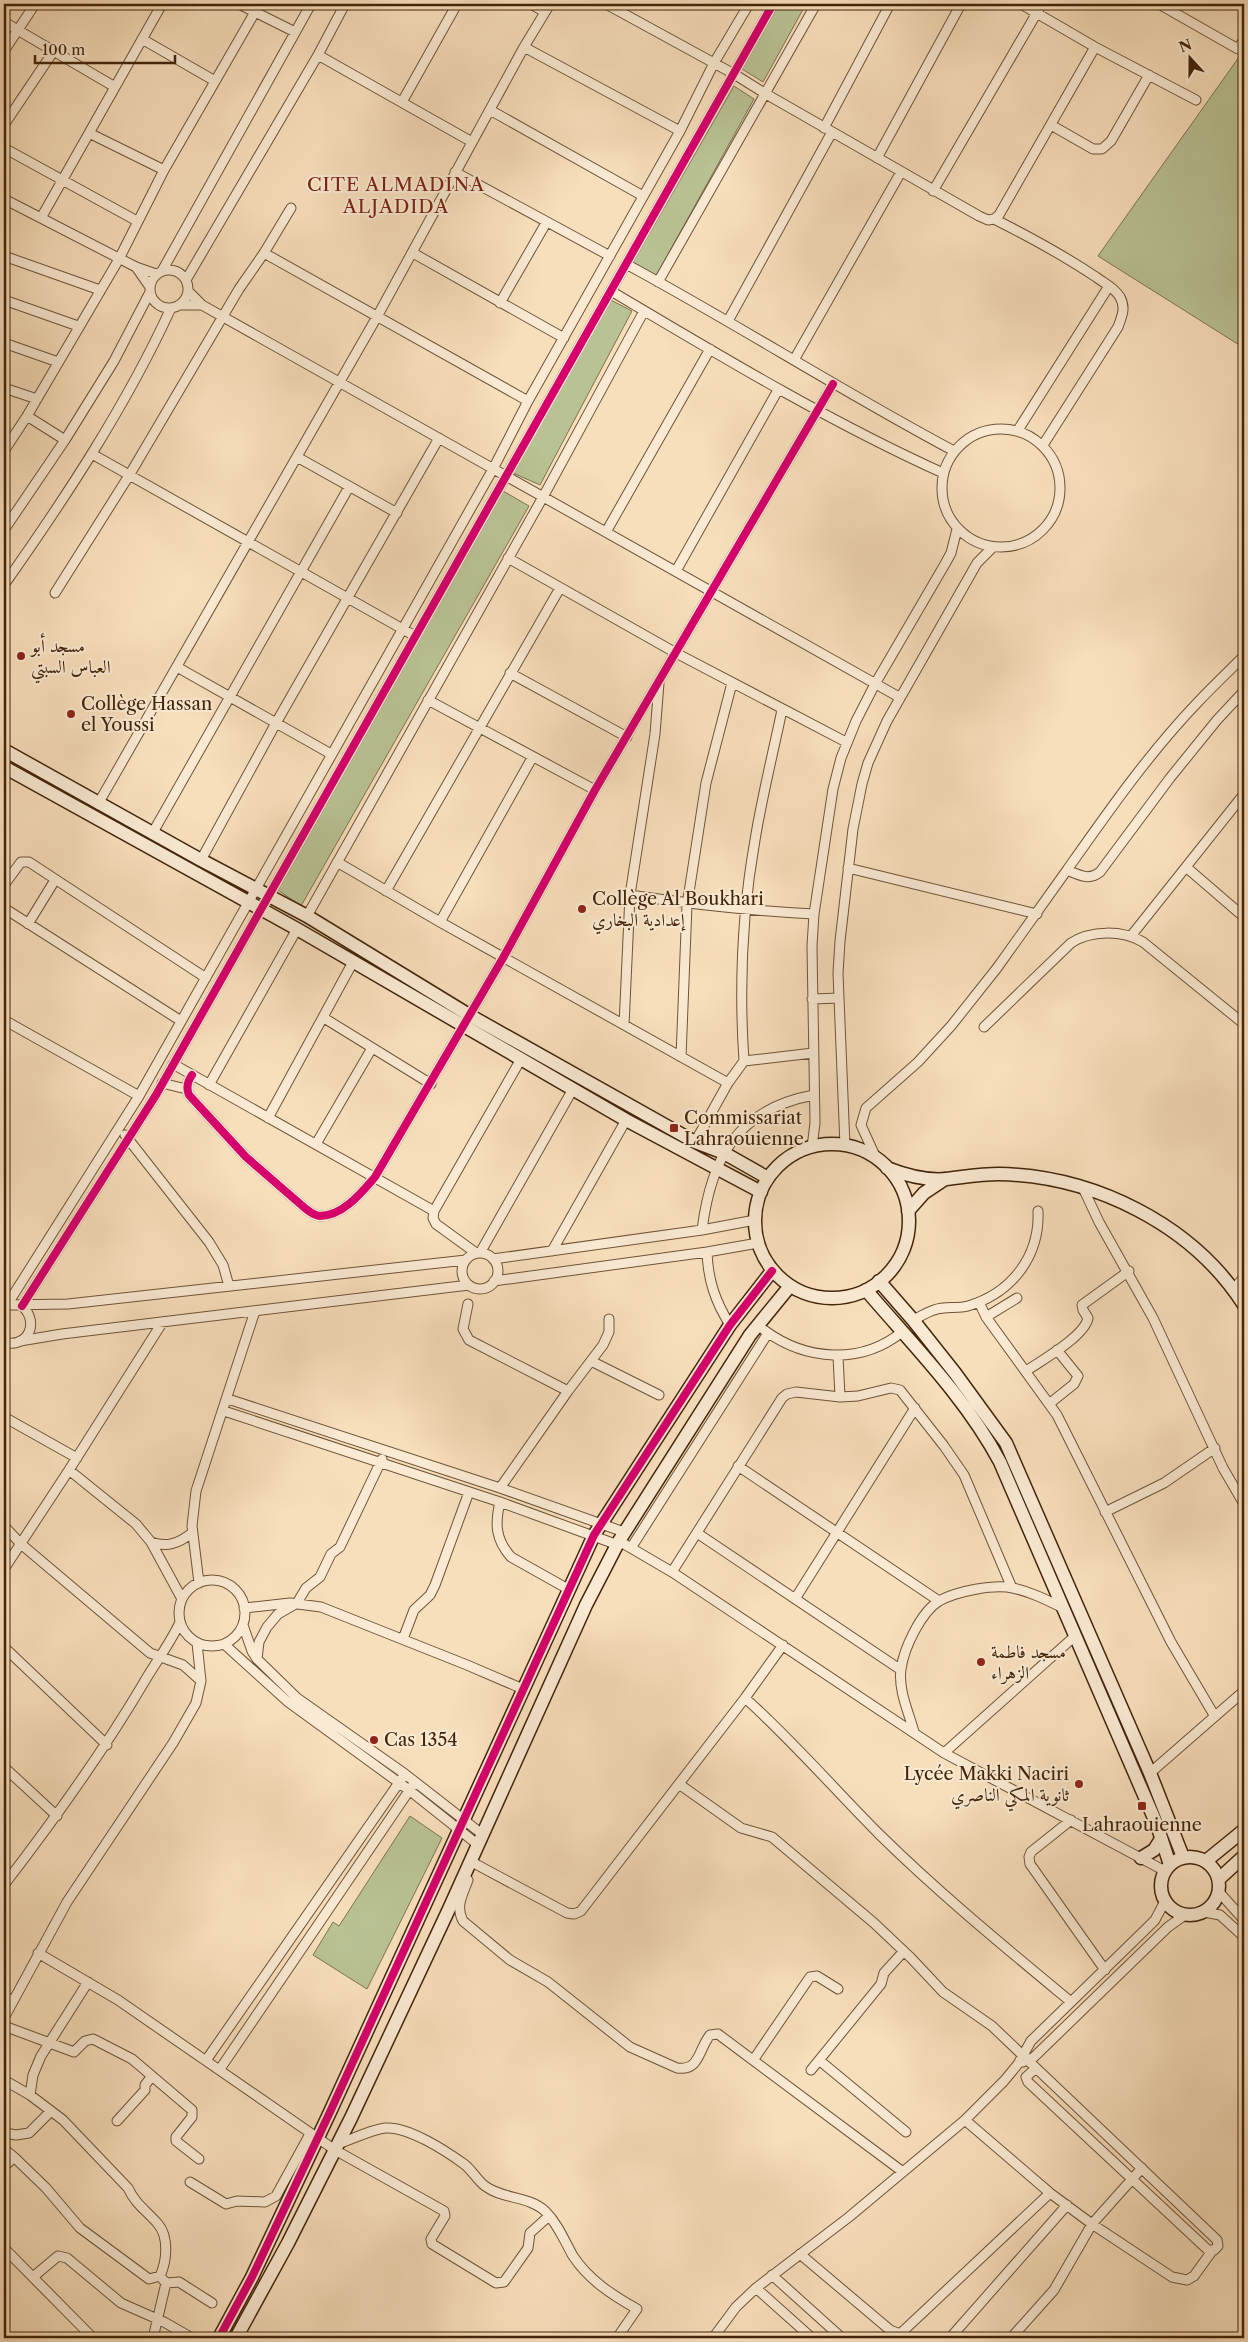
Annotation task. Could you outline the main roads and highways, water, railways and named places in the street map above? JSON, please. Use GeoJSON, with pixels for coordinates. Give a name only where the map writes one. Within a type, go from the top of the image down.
{"type":"FeatureCollection","features":[{"type":"Feature","properties":{"kind":"place","name":"مسجد أبو العباس السبتي"},"geometry":{"type":"Point","coordinates":[21,656]}},
{"type":"Feature","properties":{"kind":"place","name":"Collège Hassan el Youssi"},"geometry":{"type":"Point","coordinates":[71,714]}},
{"type":"Feature","properties":{"kind":"place","name":"Collège Al Boukhari إعدادية البخاري"},"geometry":{"type":"Point","coordinates":[582,909]}},
{"type":"Feature","properties":{"kind":"place","name":"Commissariat Lahraouienne"},"geometry":{"type":"Point","coordinates":[674,1128]}},
{"type":"Feature","properties":{"kind":"place","name":"مسجد فاطمة الزهراء"},"geometry":{"type":"Point","coordinates":[981,1662]}},
{"type":"Feature","properties":{"kind":"place","name":"Cas 1354"},"geometry":{"type":"Point","coordinates":[374,1740]}},
{"type":"Feature","properties":{"kind":"place","name":"Lycée Makki Naciri ثانوية المكي الناصري"},"geometry":{"type":"Point","coordinates":[1079,1784]}},
{"type":"Feature","properties":{"kind":"place","name":"Lahraouienne"},"geometry":{"type":"Point","coordinates":[1142,1806]}},
{"type":"Feature","properties":{"kind":"district","name":"CITE ALMADINA ALJADIDA"},"geometry":{"type":"Point","coordinates":[396,195]}}]}
